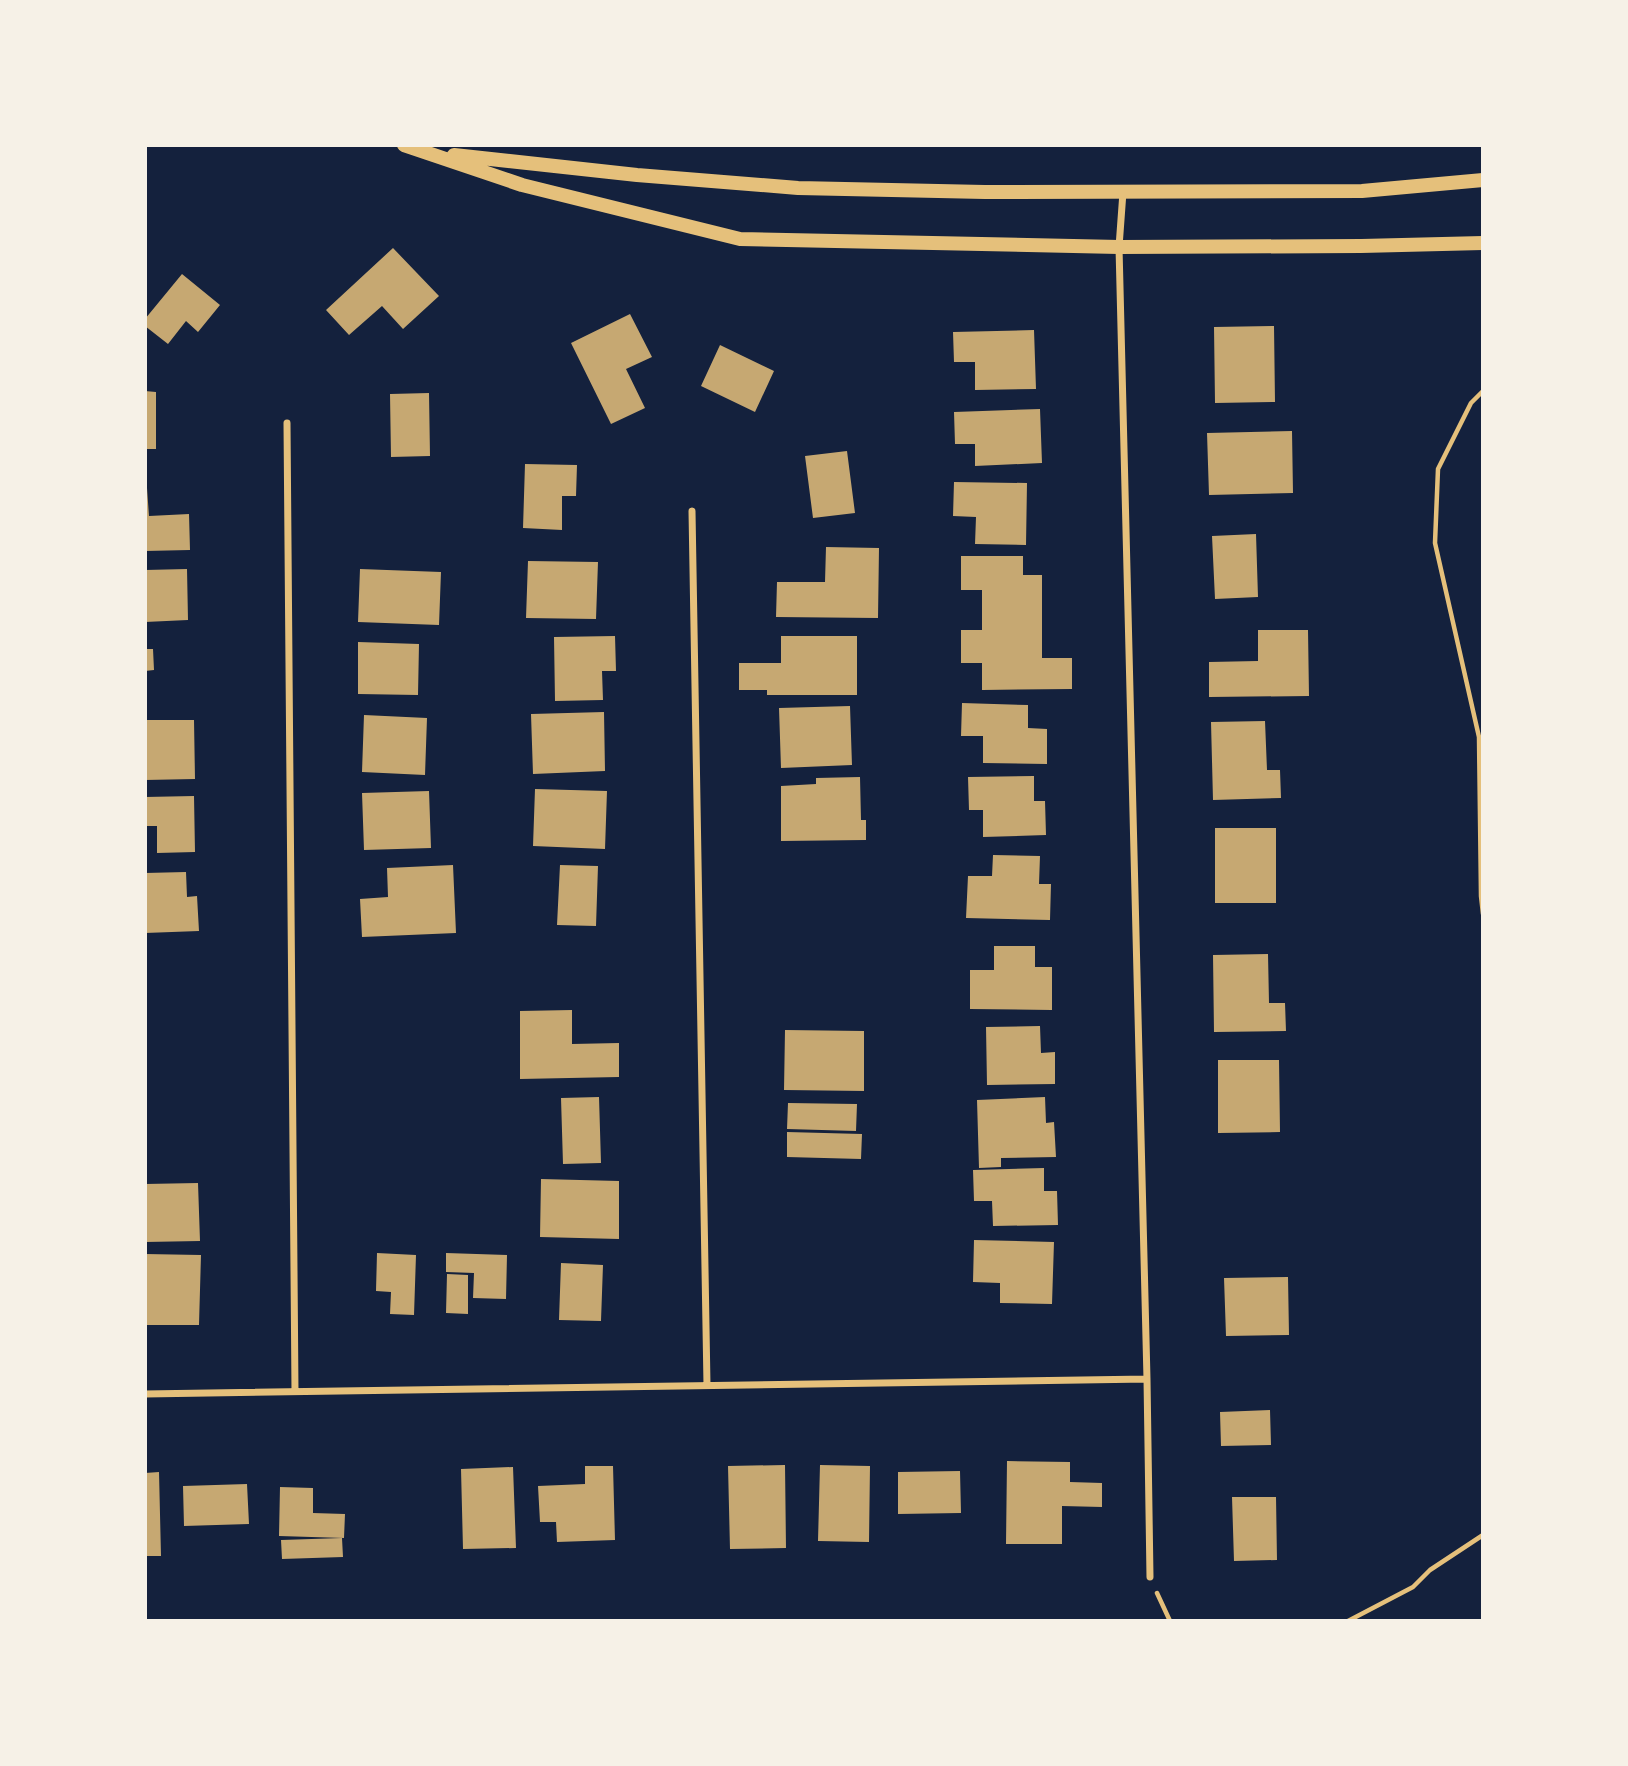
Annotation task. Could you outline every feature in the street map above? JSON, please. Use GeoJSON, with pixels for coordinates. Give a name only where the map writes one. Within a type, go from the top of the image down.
{"type":"FeatureCollection","features":[{"type":"Feature","properties":{"kind":"main road"},"geometry":{"type":"LineString","coordinates":[[404,145],[522,184],[740,239],[1119,247],[1347,247],[1483,243]]}},
{"type":"Feature","properties":{"kind":"main road"},"geometry":{"type":"LineString","coordinates":[[424,152],[636,175],[798,188],[985,192],[1362,191],[1483,180]]}},
{"type":"Feature","properties":{"kind":"street"},"geometry":{"type":"LineString","coordinates":[[1124,192],[1119,247],[1150,1577]]}},
{"type":"Feature","properties":{"kind":"street"},"geometry":{"type":"LineString","coordinates":[[287,422],[295,1391]]}},
{"type":"Feature","properties":{"kind":"street"},"geometry":{"type":"LineString","coordinates":[[692,511],[707,1385]]}},
{"type":"Feature","properties":{"kind":"street"},"geometry":{"type":"LineString","coordinates":[[145,1394],[1147,1379]]}},
{"type":"Feature","properties":{"kind":"path"},"geometry":{"type":"LineString","coordinates":[[1483,391],[1471,403],[1438,469],[1435,543],[1479,737],[1483,914]]}},
{"type":"Feature","properties":{"kind":"path"},"geometry":{"type":"LineString","coordinates":[[1348,1621],[1413,1587],[1430,1570],[1483,1535]]}},
{"type":"Feature","properties":{"kind":"path"},"geometry":{"type":"LineString","coordinates":[[1150,1577],[1170,1621]]}},
{"type":"Feature","properties":{"kind":"building"},"geometry":{"type":"Polygon","coordinates":[[[393,248],[439,296],[403,329],[382,306],[349,335],[326,310],[393,248]]]}},
{"type":"Feature","properties":{"kind":"building"},"geometry":{"type":"Polygon","coordinates":[[[182,274],[220,305],[198,332],[186,321],[168,344],[145,326],[145,319],[182,274]]]}},
{"type":"Feature","properties":{"kind":"building"},"geometry":{"type":"Polygon","coordinates":[[[630,314],[652,357],[626,369],[645,408],[611,424],[571,343],[630,314]]]}},
{"type":"Feature","properties":{"kind":"building"},"geometry":{"type":"Polygon","coordinates":[[[1274,326],[1275,402],[1215,403],[1214,327],[1274,326]]]}},
{"type":"Feature","properties":{"kind":"building"},"geometry":{"type":"Polygon","coordinates":[[[1034,330],[1036,389],[975,390],[975,362],[954,362],[953,332],[1034,330]]]}},
{"type":"Feature","properties":{"kind":"building"},"geometry":{"type":"Polygon","coordinates":[[[720,345],[774,371],[755,412],[701,386],[720,345]]]}},
{"type":"Feature","properties":{"kind":"building"},"geometry":{"type":"Polygon","coordinates":[[[145,391],[156,392],[156,449],[145,449],[145,391]]]}},
{"type":"Feature","properties":{"kind":"building"},"geometry":{"type":"Polygon","coordinates":[[[429,393],[430,456],[391,457],[390,394],[429,393]]]}},
{"type":"Feature","properties":{"kind":"building"},"geometry":{"type":"Polygon","coordinates":[[[1040,409],[1042,463],[975,466],[975,444],[955,444],[954,412],[1040,409]]]}},
{"type":"Feature","properties":{"kind":"building"},"geometry":{"type":"Polygon","coordinates":[[[1292,431],[1293,493],[1209,495],[1207,433],[1292,431]]]}},
{"type":"Feature","properties":{"kind":"building"},"geometry":{"type":"Polygon","coordinates":[[[847,451],[855,513],[813,518],[805,456],[847,451]]]}},
{"type":"Feature","properties":{"kind":"building"},"geometry":{"type":"Polygon","coordinates":[[[525,464],[577,465],[576,496],[562,496],[562,530],[523,528],[525,464]]]}},
{"type":"Feature","properties":{"kind":"building"},"geometry":{"type":"Polygon","coordinates":[[[954,482],[1027,483],[1026,545],[975,544],[976,517],[953,516],[954,482]]]}},
{"type":"Feature","properties":{"kind":"building"},"geometry":{"type":"Polygon","coordinates":[[[145,488],[149,516],[189,514],[190,550],[145,551],[145,488]]]}},
{"type":"Feature","properties":{"kind":"building"},"geometry":{"type":"Polygon","coordinates":[[[1256,534],[1258,597],[1215,599],[1212,536],[1256,534]]]}},
{"type":"Feature","properties":{"kind":"building"},"geometry":{"type":"Polygon","coordinates":[[[826,547],[879,548],[878,618],[776,617],[777,582],[825,582],[826,547]]]}},
{"type":"Feature","properties":{"kind":"building"},"geometry":{"type":"Polygon","coordinates":[[[961,556],[1023,556],[1023,575],[1042,575],[1042,658],[1072,658],[1072,689],[982,690],[982,663],[961,663],[961,630],[982,630],[982,590],[961,590],[961,556]]]}},
{"type":"Feature","properties":{"kind":"building"},"geometry":{"type":"Polygon","coordinates":[[[528,561],[598,562],[596,619],[526,618],[528,561]]]}},
{"type":"Feature","properties":{"kind":"building"},"geometry":{"type":"Polygon","coordinates":[[[187,569],[188,620],[145,622],[145,570],[187,569]]]}},
{"type":"Feature","properties":{"kind":"building"},"geometry":{"type":"Polygon","coordinates":[[[360,569],[441,572],[439,625],[358,622],[360,569]]]}},
{"type":"Feature","properties":{"kind":"building"},"geometry":{"type":"Polygon","coordinates":[[[1258,630],[1308,630],[1309,696],[1209,697],[1209,662],[1258,661],[1258,630]]]}},
{"type":"Feature","properties":{"kind":"building"},"geometry":{"type":"Polygon","coordinates":[[[615,636],[616,671],[602,671],[603,700],[555,701],[554,637],[615,636]]]}},
{"type":"Feature","properties":{"kind":"building"},"geometry":{"type":"Polygon","coordinates":[[[781,636],[857,636],[857,695],[767,695],[767,690],[739,690],[739,663],[781,663],[781,636]]]}},
{"type":"Feature","properties":{"kind":"building"},"geometry":{"type":"Polygon","coordinates":[[[358,642],[419,644],[418,695],[358,694],[358,642]]]}},
{"type":"Feature","properties":{"kind":"building"},"geometry":{"type":"Polygon","coordinates":[[[145,649],[153,649],[154,670],[145,671],[145,649]]]}},
{"type":"Feature","properties":{"kind":"building"},"geometry":{"type":"Polygon","coordinates":[[[962,703],[1028,705],[1028,728],[1047,729],[1047,764],[983,763],[983,736],[961,736],[962,703]]]}},
{"type":"Feature","properties":{"kind":"building"},"geometry":{"type":"Polygon","coordinates":[[[850,706],[852,765],[781,768],[779,708],[850,706]]]}},
{"type":"Feature","properties":{"kind":"building"},"geometry":{"type":"Polygon","coordinates":[[[604,712],[605,771],[533,774],[531,714],[604,712]]]}},
{"type":"Feature","properties":{"kind":"building"},"geometry":{"type":"Polygon","coordinates":[[[364,715],[427,718],[425,775],[362,772],[364,715]]]}},
{"type":"Feature","properties":{"kind":"building"},"geometry":{"type":"Polygon","coordinates":[[[145,720],[194,720],[195,779],[145,780],[145,720]]]}},
{"type":"Feature","properties":{"kind":"building"},"geometry":{"type":"Polygon","coordinates":[[[1265,721],[1267,770],[1280,770],[1281,798],[1213,800],[1211,722],[1265,721]]]}},
{"type":"Feature","properties":{"kind":"building"},"geometry":{"type":"Polygon","coordinates":[[[1034,776],[1034,801],[1045,801],[1046,835],[983,837],[983,810],[969,810],[968,777],[1034,776]]]}},
{"type":"Feature","properties":{"kind":"building"},"geometry":{"type":"Polygon","coordinates":[[[860,777],[861,820],[866,820],[866,840],[781,841],[781,786],[816,784],[816,778],[860,777]]]}},
{"type":"Feature","properties":{"kind":"building"},"geometry":{"type":"Polygon","coordinates":[[[535,789],[607,791],[605,849],[533,846],[535,789]]]}},
{"type":"Feature","properties":{"kind":"building"},"geometry":{"type":"Polygon","coordinates":[[[429,791],[431,848],[364,850],[362,793],[429,791]]]}},
{"type":"Feature","properties":{"kind":"building"},"geometry":{"type":"Polygon","coordinates":[[[194,796],[195,852],[157,853],[157,826],[145,826],[145,797],[194,796]]]}},
{"type":"Feature","properties":{"kind":"building"},"geometry":{"type":"Polygon","coordinates":[[[1215,828],[1276,828],[1276,903],[1215,903],[1215,828]]]}},
{"type":"Feature","properties":{"kind":"building"},"geometry":{"type":"Polygon","coordinates":[[[993,855],[1040,856],[1039,884],[1051,884],[1050,920],[966,918],[968,876],[992,876],[993,855]]]}},
{"type":"Feature","properties":{"kind":"building"},"geometry":{"type":"Polygon","coordinates":[[[453,865],[456,933],[362,937],[360,899],[388,897],[387,868],[453,865]]]}},
{"type":"Feature","properties":{"kind":"building"},"geometry":{"type":"Polygon","coordinates":[[[560,865],[598,866],[596,926],[557,925],[560,865]]]}},
{"type":"Feature","properties":{"kind":"building"},"geometry":{"type":"Polygon","coordinates":[[[186,872],[187,897],[197,896],[199,931],[145,933],[145,873],[186,872]]]}},
{"type":"Feature","properties":{"kind":"building"},"geometry":{"type":"Polygon","coordinates":[[[994,946],[1035,946],[1035,967],[1052,967],[1052,1010],[970,1009],[970,970],[994,970],[994,946]]]}},
{"type":"Feature","properties":{"kind":"building"},"geometry":{"type":"Polygon","coordinates":[[[1268,954],[1269,1003],[1285,1003],[1286,1031],[1214,1032],[1213,955],[1268,954]]]}},
{"type":"Feature","properties":{"kind":"building"},"geometry":{"type":"Polygon","coordinates":[[[572,1010],[572,1044],[619,1043],[619,1077],[520,1079],[520,1011],[572,1010]]]}},
{"type":"Feature","properties":{"kind":"building"},"geometry":{"type":"Polygon","coordinates":[[[1040,1026],[1041,1053],[1055,1052],[1055,1084],[987,1085],[986,1027],[1040,1026]]]}},
{"type":"Feature","properties":{"kind":"building"},"geometry":{"type":"Polygon","coordinates":[[[785,1030],[864,1031],[864,1091],[784,1090],[785,1030]]]}},
{"type":"Feature","properties":{"kind":"building"},"geometry":{"type":"Polygon","coordinates":[[[1218,1060],[1279,1060],[1280,1132],[1218,1133],[1218,1060]]]}},
{"type":"Feature","properties":{"kind":"building"},"geometry":{"type":"Polygon","coordinates":[[[599,1097],[601,1163],[563,1164],[561,1098],[599,1097]]]}},
{"type":"Feature","properties":{"kind":"building"},"geometry":{"type":"Polygon","coordinates":[[[1045,1097],[1046,1123],[1054,1122],[1056,1157],[1001,1158],[1001,1167],[979,1168],[977,1100],[1045,1097]]]}},
{"type":"Feature","properties":{"kind":"building"},"geometry":{"type":"Polygon","coordinates":[[[788,1103],[857,1104],[856,1131],[787,1129],[788,1103]]]}},
{"type":"Feature","properties":{"kind":"building"},"geometry":{"type":"Polygon","coordinates":[[[787,1132],[862,1134],[861,1159],[787,1157],[787,1132]]]}},
{"type":"Feature","properties":{"kind":"building"},"geometry":{"type":"Polygon","coordinates":[[[1044,1168],[1044,1191],[1057,1191],[1058,1225],[993,1226],[992,1201],[974,1201],[973,1170],[1044,1168]]]}},
{"type":"Feature","properties":{"kind":"building"},"geometry":{"type":"Polygon","coordinates":[[[541,1179],[619,1181],[619,1239],[540,1237],[541,1179]]]}},
{"type":"Feature","properties":{"kind":"building"},"geometry":{"type":"Polygon","coordinates":[[[198,1183],[200,1241],[145,1242],[145,1184],[198,1183]]]}},
{"type":"Feature","properties":{"kind":"building"},"geometry":{"type":"Polygon","coordinates":[[[974,1240],[1054,1242],[1052,1304],[1000,1303],[1000,1283],[973,1282],[974,1240]]]}},
{"type":"Feature","properties":{"kind":"building"},"geometry":{"type":"Polygon","coordinates":[[[377,1253],[416,1255],[414,1315],[390,1314],[391,1292],[376,1291],[377,1253]]]}},
{"type":"Feature","properties":{"kind":"building"},"geometry":{"type":"Polygon","coordinates":[[[446,1253],[507,1255],[506,1299],[473,1298],[474,1273],[446,1272],[446,1253]]]}},
{"type":"Feature","properties":{"kind":"building"},"geometry":{"type":"Polygon","coordinates":[[[145,1254],[201,1255],[199,1325],[145,1325],[145,1254]]]}},
{"type":"Feature","properties":{"kind":"building"},"geometry":{"type":"Polygon","coordinates":[[[561,1263],[603,1265],[601,1321],[559,1320],[561,1263]]]}},
{"type":"Feature","properties":{"kind":"building"},"geometry":{"type":"Polygon","coordinates":[[[447,1274],[468,1275],[468,1314],[446,1313],[447,1274]]]}},
{"type":"Feature","properties":{"kind":"building"},"geometry":{"type":"Polygon","coordinates":[[[1288,1277],[1289,1335],[1226,1336],[1224,1278],[1288,1277]]]}},
{"type":"Feature","properties":{"kind":"building"},"geometry":{"type":"Polygon","coordinates":[[[1270,1410],[1271,1445],[1221,1446],[1220,1412],[1270,1410]]]}},
{"type":"Feature","properties":{"kind":"building"},"geometry":{"type":"Polygon","coordinates":[[[1007,1461],[1070,1462],[1070,1482],[1102,1483],[1102,1507],[1062,1506],[1062,1544],[1006,1544],[1007,1461]]]}},
{"type":"Feature","properties":{"kind":"building"},"geometry":{"type":"Polygon","coordinates":[[[785,1465],[786,1548],[730,1549],[728,1466],[785,1465]]]}},
{"type":"Feature","properties":{"kind":"building"},"geometry":{"type":"Polygon","coordinates":[[[820,1465],[870,1466],[869,1542],[818,1541],[820,1465]]]}},
{"type":"Feature","properties":{"kind":"building"},"geometry":{"type":"Polygon","coordinates":[[[585,1466],[613,1466],[615,1540],[557,1542],[556,1522],[540,1522],[538,1486],[585,1484],[585,1466]]]}},
{"type":"Feature","properties":{"kind":"building"},"geometry":{"type":"Polygon","coordinates":[[[513,1467],[516,1548],[463,1549],[461,1469],[513,1467]]]}},
{"type":"Feature","properties":{"kind":"building"},"geometry":{"type":"Polygon","coordinates":[[[960,1471],[961,1513],[898,1514],[898,1472],[960,1471]]]}},
{"type":"Feature","properties":{"kind":"building"},"geometry":{"type":"Polygon","coordinates":[[[159,1472],[161,1556],[145,1556],[145,1473],[159,1472]]]}},
{"type":"Feature","properties":{"kind":"building"},"geometry":{"type":"Polygon","coordinates":[[[247,1484],[249,1524],[184,1526],[183,1486],[247,1484]]]}},
{"type":"Feature","properties":{"kind":"building"},"geometry":{"type":"Polygon","coordinates":[[[280,1487],[313,1488],[313,1513],[345,1514],[344,1538],[279,1536],[280,1487]]]}},
{"type":"Feature","properties":{"kind":"building"},"geometry":{"type":"Polygon","coordinates":[[[1232,1497],[1276,1497],[1277,1560],[1234,1561],[1232,1497]]]}},
{"type":"Feature","properties":{"kind":"building"},"geometry":{"type":"Polygon","coordinates":[[[342,1538],[343,1557],[282,1559],[281,1540],[342,1538]]]}}]}
